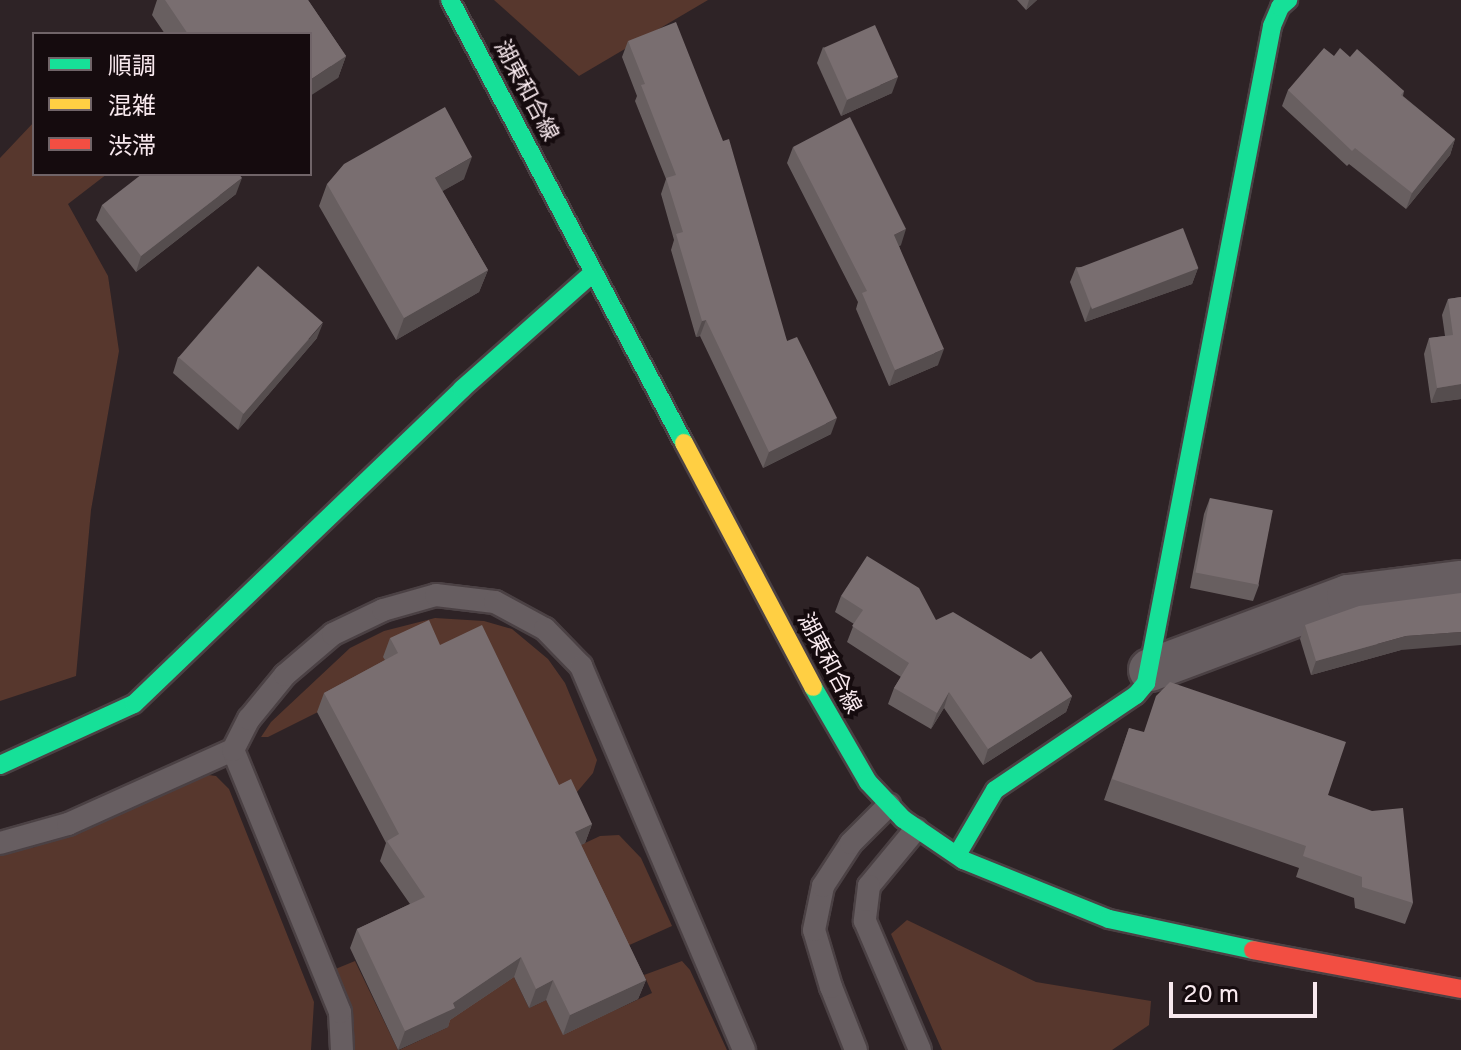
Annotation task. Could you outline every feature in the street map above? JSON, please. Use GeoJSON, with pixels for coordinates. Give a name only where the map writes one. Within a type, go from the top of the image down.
{"type":"FeatureCollection","features":[{"type":"Feature","properties":{"kind":"street","name":"湖東和合線"},"geometry":{"type":"LineString","coordinates":[[450,0],[837,733],[855,765],[889,805],[916,829],[1003,879],[1109,919],[1176,936],[1461,989]]}},
{"type":"Feature","properties":{"kind":"street"},"geometry":{"type":"LineString","coordinates":[[957,855],[995,790],[1136,695],[1146,683],[1272,26],[1280,7],[1288,0]]}},
{"type":"Feature","properties":{"kind":"street"},"geometry":{"type":"LineString","coordinates":[[0,765],[134,704],[462,389],[594,272]]}},
{"type":"Feature","properties":{"kind":"street"},"geometry":{"type":"LineString","coordinates":[[1150,670],[1348,596],[1461,582]]}},
{"type":"Feature","properties":{"kind":"lane"},"geometry":{"type":"LineString","coordinates":[[0,843],[68,824],[233,750],[249,719],[285,675],[333,634],[383,610],[436,595],[495,602],[545,629],[581,666],[744,1050]]}},
{"type":"Feature","properties":{"kind":"lane"},"geometry":{"type":"LineString","coordinates":[[233,750],[340,1012],[342,1050]]}},
{"type":"Feature","properties":{"kind":"lane"},"geometry":{"type":"LineString","coordinates":[[856,1050],[831,987],[814,930],[823,886],[851,843],[889,805]]}},
{"type":"Feature","properties":{"kind":"lane"},"geometry":{"type":"LineString","coordinates":[[916,829],[869,886],[865,921],[920,1050]]}},
{"type":"Feature","properties":{"kind":"shaded area"},"geometry":{"type":"Polygon","coordinates":[[[494,0],[708,0],[579,76],[494,0]]]}},
{"type":"Feature","properties":{"kind":"shaded area"},"geometry":{"type":"Polygon","coordinates":[[[32,124],[32,176],[104,176],[68,204],[108,276],[119,351],[91,510],[76,676],[0,701],[0,158],[32,124]]]}},
{"type":"Feature","properties":{"kind":"shaded area"},"geometry":{"type":"Polygon","coordinates":[[[435,618],[484,621],[512,629],[548,659],[565,683],[597,760],[593,773],[577,792],[552,805],[392,675],[268,737],[261,737],[271,722],[350,648],[384,631],[435,618]]]}},
{"type":"Feature","properties":{"kind":"shaded area"},"geometry":{"type":"Polygon","coordinates":[[[201,774],[216,776],[229,789],[314,1002],[311,1050],[0,1050],[0,854],[35,847],[201,774]]]}},
{"type":"Feature","properties":{"kind":"shaded area"},"geometry":{"type":"Polygon","coordinates":[[[619,835],[641,858],[672,926],[616,951],[568,851],[600,836],[619,835]]]}},
{"type":"Feature","properties":{"kind":"shaded area"},"geometry":{"type":"Polygon","coordinates":[[[907,920],[1036,982],[1151,1001],[1149,1025],[1112,1050],[942,1050],[891,934],[907,920]]]}},
{"type":"Feature","properties":{"kind":"shaded area"},"geometry":{"type":"Polygon","coordinates":[[[399,925],[513,975],[529,1008],[546,1000],[563,1034],[652,993],[644,975],[682,961],[690,970],[727,1050],[399,1050],[448,1027],[399,925]]]}},
{"type":"Feature","properties":{"kind":"shaded area"},"geometry":{"type":"Polygon","coordinates":[[[355,961],[398,1050],[349,1050],[333,970],[355,961]]]}},
{"type":"Feature","properties":{"kind":"building"},"geometry":{"type":"Polygon","coordinates":[[[165,0],[308,0],[346,56],[312,79],[312,32],[187,32],[165,0]]]}},
{"type":"Feature","properties":{"kind":"building"},"geometry":{"type":"Polygon","coordinates":[[[676,22],[723,141],[729,139],[787,341],[797,337],[837,418],[769,452],[706,320],[702,321],[676,234],[683,232],[666,178],[676,175],[641,85],[645,84],[628,41],[676,22]]]}},
{"type":"Feature","properties":{"kind":"building"},"geometry":{"type":"Polygon","coordinates":[[[875,25],[898,77],[847,100],[824,48],[875,25]]]}},
{"type":"Feature","properties":{"kind":"building"},"geometry":{"type":"Polygon","coordinates":[[[1324,48],[1334,56],[1340,48],[1350,57],[1357,49],[1404,91],[1401,95],[1455,139],[1412,193],[1355,148],[1352,151],[1288,90],[1324,48]]]}},
{"type":"Feature","properties":{"kind":"building"},"geometry":{"type":"Polygon","coordinates":[[[445,107],[472,157],[435,178],[488,270],[404,318],[327,184],[344,164],[445,107]]]}},
{"type":"Feature","properties":{"kind":"building"},"geometry":{"type":"Polygon","coordinates":[[[850,117],[906,229],[894,235],[944,349],[895,370],[862,293],[867,291],[793,147],[850,117]]]}},
{"type":"Feature","properties":{"kind":"building"},"geometry":{"type":"Polygon","coordinates":[[[139,176],[242,178],[141,256],[102,205],[139,176]]]}},
{"type":"Feature","properties":{"kind":"building"},"geometry":{"type":"Polygon","coordinates":[[[1183,228],[1198,268],[1092,309],[1077,269],[1183,228]]]}},
{"type":"Feature","properties":{"kind":"building"},"geometry":{"type":"Polygon","coordinates":[[[258,266],[323,322],[244,414],[179,357],[258,266]]]}},
{"type":"Feature","properties":{"kind":"building"},"geometry":{"type":"Polygon","coordinates":[[[1461,297],[1461,384],[1437,388],[1429,338],[1453,335],[1448,299],[1461,297]]]}},
{"type":"Feature","properties":{"kind":"building"},"geometry":{"type":"Polygon","coordinates":[[[1210,498],[1273,510],[1258,585],[1195,573],[1210,498]]]}},
{"type":"Feature","properties":{"kind":"building"},"geometry":{"type":"Polygon","coordinates":[[[867,556],[919,588],[936,620],[953,612],[1031,659],[1041,651],[1072,696],[988,749],[949,692],[937,713],[894,688],[909,663],[852,626],[863,610],[841,596],[867,556]]]}},
{"type":"Feature","properties":{"kind":"building"},"geometry":{"type":"Polygon","coordinates":[[[1461,593],[1461,632],[1406,636],[1316,661],[1305,625],[1359,606],[1461,593]]]}},
{"type":"Feature","properties":{"kind":"building"},"geometry":{"type":"Polygon","coordinates":[[[429,620],[440,645],[482,625],[559,785],[571,779],[592,824],[575,832],[646,980],[570,1015],[553,980],[536,989],[521,957],[453,1003],[455,1008],[405,1031],[357,929],[425,897],[387,841],[399,834],[324,693],[398,653],[390,638],[429,620]]]}},
{"type":"Feature","properties":{"kind":"building"},"geometry":{"type":"Polygon","coordinates":[[[1170,682],[1346,742],[1328,795],[1372,811],[1403,808],[1413,903],[1362,887],[1362,877],[1303,856],[1306,846],[1112,779],[1129,728],[1144,732],[1156,696],[1170,682]]]}},
{"type":"Feature","properties":{"kind":"traffic: fast"},"geometry":{"type":"LineString","coordinates":[[450,0],[684,443]]}},
{"type":"Feature","properties":{"kind":"traffic: fast"},"geometry":{"type":"LineString","coordinates":[[957,855],[995,790],[1136,695],[1146,683],[1272,26],[1280,7],[1288,0]]}},
{"type":"Feature","properties":{"kind":"traffic: fast"},"geometry":{"type":"LineString","coordinates":[[0,765],[134,704],[462,389],[594,272]]}},
{"type":"Feature","properties":{"kind":"traffic: fast"},"geometry":{"type":"LineString","coordinates":[[813,687],[868,782],[903,819],[963,860],[1109,919],[1253,950]]}},
{"type":"Feature","properties":{"kind":"traffic: slow"},"geometry":{"type":"LineString","coordinates":[[684,443],[813,687]]}},
{"type":"Feature","properties":{"kind":"traffic: jam"},"geometry":{"type":"LineString","coordinates":[[1253,950],[1461,989]]}}]}
